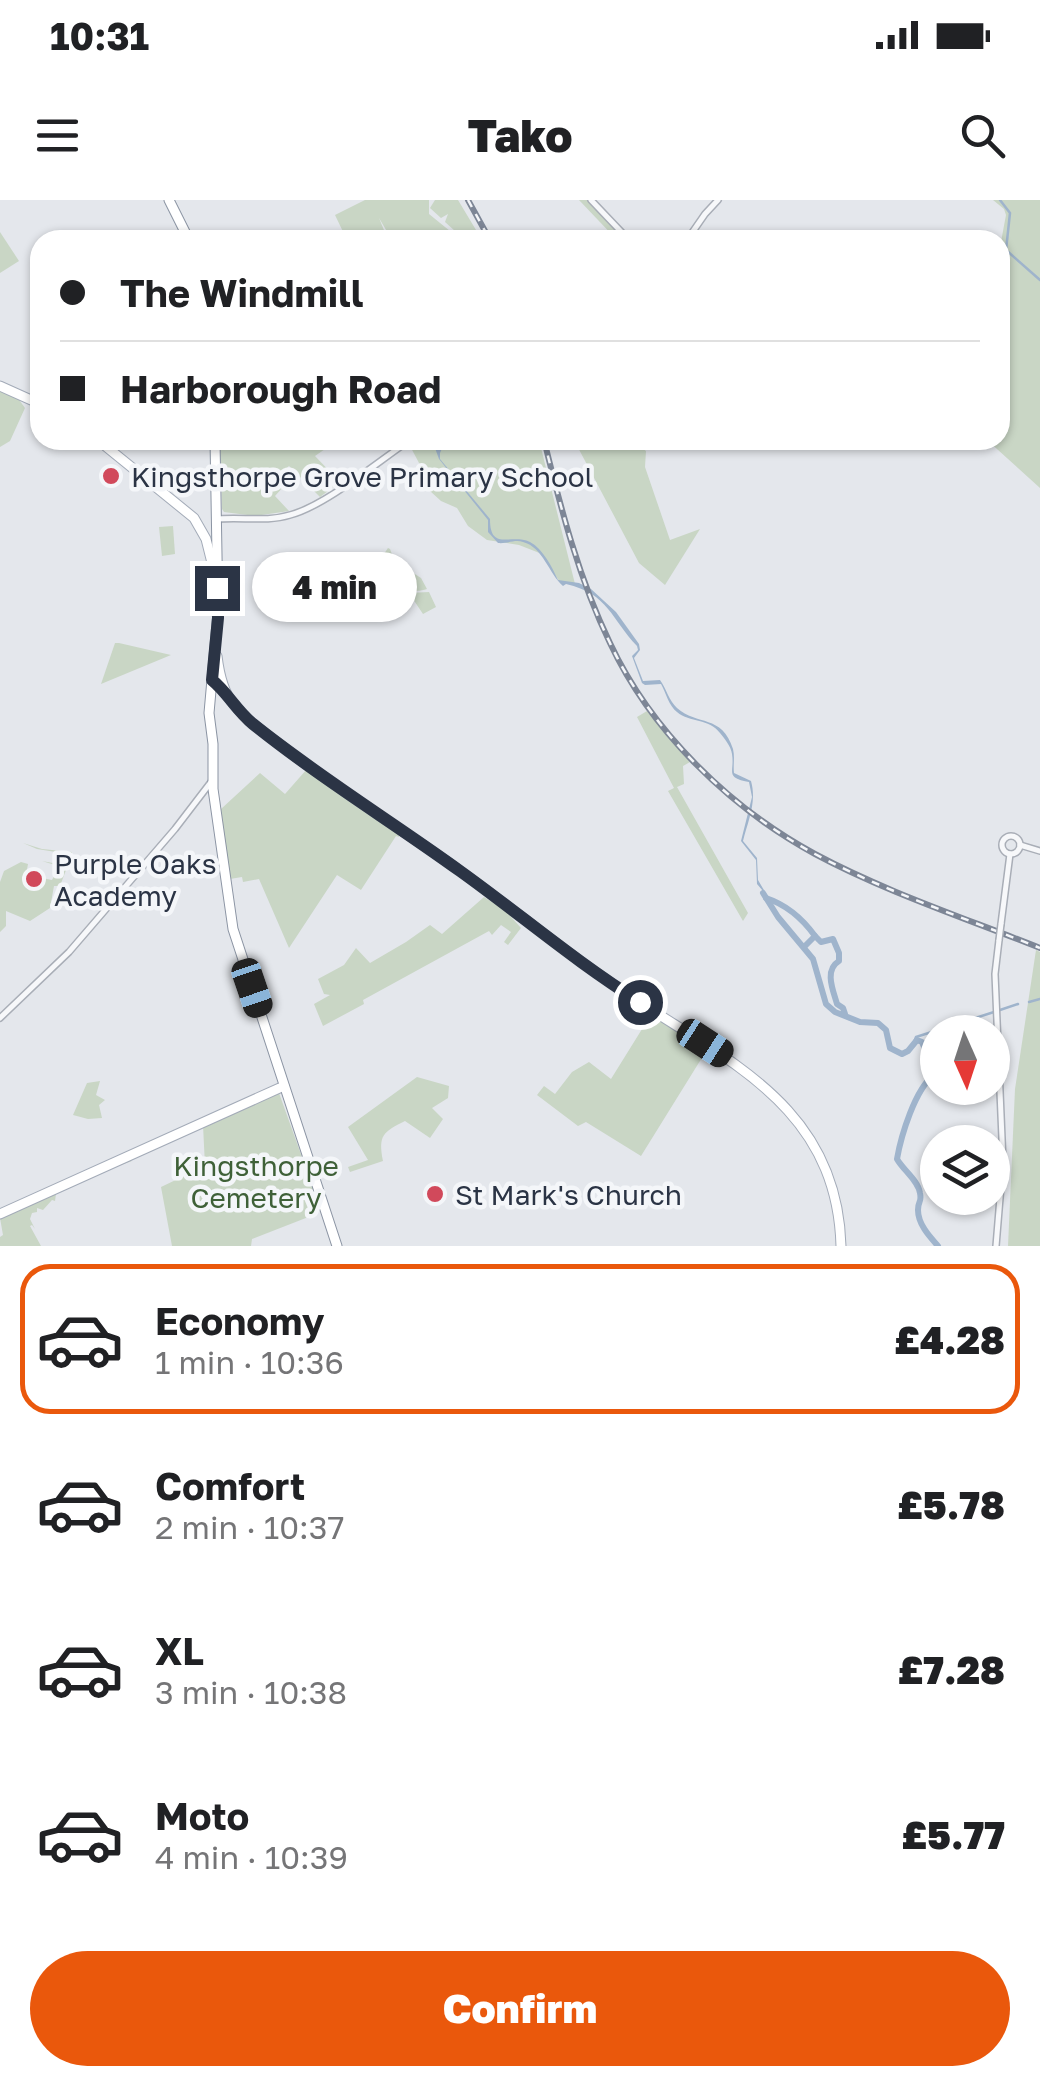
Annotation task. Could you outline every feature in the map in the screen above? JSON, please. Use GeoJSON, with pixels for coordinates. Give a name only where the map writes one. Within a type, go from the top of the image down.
{"type":"FeatureCollection","features":[{"type":"Feature","properties":{"kind":"main road"},"geometry":{"type":"LineString","coordinates":[[169,200],[184,230]]}},
{"type":"Feature","properties":{"kind":"main road"},"geometry":{"type":"LineString","coordinates":[[0,386],[30,400]]}},
{"type":"Feature","properties":{"kind":"main road"},"geometry":{"type":"LineString","coordinates":[[110,450],[191,515],[204,532],[208,546],[218,618],[210,716],[213,780],[233,931],[337,1246]]}},
{"type":"Feature","properties":{"kind":"main road"},"geometry":{"type":"LineString","coordinates":[[213,682],[221,618],[215,450]]}},
{"type":"Feature","properties":{"kind":"main road"},"geometry":{"type":"LineString","coordinates":[[191,515],[219,518]]}},
{"type":"Feature","properties":{"kind":"main road"},"geometry":{"type":"LineString","coordinates":[[216,582],[219,518]]}},
{"type":"Feature","properties":{"kind":"main road"},"geometry":{"type":"LineString","coordinates":[[208,546],[219,562]]}},
{"type":"Feature","properties":{"kind":"main road"},"geometry":{"type":"LineString","coordinates":[[217,656],[226,694]]}},
{"type":"Feature","properties":{"kind":"main road"},"geometry":{"type":"LineString","coordinates":[[213,682],[222,687],[248,720],[322,776],[462,872],[596,973],[739,1065],[761,1084],[799,1124],[822,1162],[836,1204],[841,1246]]}},
{"type":"Feature","properties":{"kind":"main road"},"geometry":{"type":"LineString","coordinates":[[0,1214],[284,1086]]}},
{"type":"Feature","properties":{"kind":"street"},"geometry":{"type":"LineString","coordinates":[[591,200],[620,230]]}},
{"type":"Feature","properties":{"kind":"street"},"geometry":{"type":"LineString","coordinates":[[695,230],[718,200]]}},
{"type":"Feature","properties":{"kind":"street"},"geometry":{"type":"LineString","coordinates":[[219,518],[284,519],[316,504],[395,450]]}},
{"type":"Feature","properties":{"kind":"street"},"geometry":{"type":"LineString","coordinates":[[219,518],[289,516]]}},
{"type":"Feature","properties":{"kind":"street"},"geometry":{"type":"LineString","coordinates":[[0,1018],[69,952],[213,780]]}},
{"type":"Feature","properties":{"kind":"street"},"geometry":{"type":"LineString","coordinates":[[1010,854],[1002,844],[1014,837],[1020,845],[1040,851]]}},
{"type":"Feature","properties":{"kind":"street"},"geometry":{"type":"LineString","coordinates":[[1010,854],[1018,851],[1020,845]]}},
{"type":"Feature","properties":{"kind":"street"},"geometry":{"type":"LineString","coordinates":[[996,1246],[1003,1162],[996,992],[1010,854]]}},
{"type":"Feature","properties":{"kind":"green space"},"geometry":{"type":"Polygon","coordinates":[[[365,200],[429,200],[429,214],[449,230],[386,230],[379,218],[384,230],[342,230],[335,215],[365,200]]]}},
{"type":"Feature","properties":{"kind":"green space"},"geometry":{"type":"Polygon","coordinates":[[[435,200],[458,200],[476,230],[454,230],[445,222],[448,214],[441,218],[430,208],[435,200]]]}},
{"type":"Feature","properties":{"kind":"green space"},"geometry":{"type":"Polygon","coordinates":[[[579,200],[588,200],[616,230],[608,230],[579,200]]]}},
{"type":"Feature","properties":{"kind":"green space"},"geometry":{"type":"Polygon","coordinates":[[[993,200],[1040,200],[1040,488],[998,450],[1010,450],[1010,230],[1003,230],[1004,209],[993,200]]]}},
{"type":"Feature","properties":{"kind":"green space"},"geometry":{"type":"Polygon","coordinates":[[[0,232],[19,261],[0,273],[0,232]]]}},
{"type":"Feature","properties":{"kind":"green space"},"geometry":{"type":"Polygon","coordinates":[[[0,390],[17,397],[25,408],[10,441],[0,447],[0,390]]]}},
{"type":"Feature","properties":{"kind":"green space"},"geometry":{"type":"Polygon","coordinates":[[[220,450],[324,450],[315,456],[340,482],[320,497],[289,466],[278,476],[284,486],[275,496],[289,511],[255,516],[222,509],[220,450]]]}},
{"type":"Feature","properties":{"kind":"green space"},"geometry":{"type":"Polygon","coordinates":[[[412,450],[542,450],[575,584],[559,581],[542,554],[519,545],[487,540],[468,526],[457,508],[430,491],[412,450]]]}},
{"type":"Feature","properties":{"kind":"green space"},"geometry":{"type":"Polygon","coordinates":[[[579,450],[645,450],[645,467],[670,540],[700,529],[665,585],[639,563],[579,450]]]}},
{"type":"Feature","properties":{"kind":"green space"},"geometry":{"type":"Polygon","coordinates":[[[173,526],[175,554],[162,556],[159,527],[173,526]]]}},
{"type":"Feature","properties":{"kind":"green space"},"geometry":{"type":"Polygon","coordinates":[[[388,548],[396,565],[366,580],[388,548]]]}},
{"type":"Feature","properties":{"kind":"green space"},"geometry":{"type":"Polygon","coordinates":[[[404,567],[421,578],[427,589],[411,590],[390,574],[404,567]]]}},
{"type":"Feature","properties":{"kind":"green space"},"geometry":{"type":"Polygon","coordinates":[[[385,578],[409,593],[380,596],[366,583],[385,578]]]}},
{"type":"Feature","properties":{"kind":"green space"},"geometry":{"type":"Polygon","coordinates":[[[429,592],[436,607],[423,614],[409,593],[429,592]]]}},
{"type":"Feature","properties":{"kind":"green space"},"geometry":{"type":"Polygon","coordinates":[[[115,643],[119,643],[171,655],[101,684],[115,643]]]}},
{"type":"Feature","properties":{"kind":"green space"},"geometry":{"type":"Polygon","coordinates":[[[647,711],[690,762],[683,766],[684,784],[677,787],[748,913],[743,921],[668,791],[674,788],[637,717],[647,711]]]}},
{"type":"Feature","properties":{"kind":"green space"},"geometry":{"type":"Polygon","coordinates":[[[307,769],[398,832],[399,837],[396,836],[361,890],[337,875],[289,948],[259,879],[230,879],[221,809],[260,773],[285,794],[307,769]]]}},
{"type":"Feature","properties":{"kind":"green space","name":"Purple Oaks Academy"},"geometry":{"type":"Polygon","coordinates":[[[23,843],[72,852],[69,870],[60,886],[54,886],[50,908],[30,921],[6,911],[6,926],[0,932],[0,882],[4,871],[21,862],[28,864],[26,875],[37,877],[37,881],[57,876],[55,865],[42,861],[58,864],[62,853],[37,849],[23,843]]]}},
{"type":"Feature","properties":{"kind":"green space"},"geometry":{"type":"Polygon","coordinates":[[[484,897],[505,910],[521,928],[508,945],[504,942],[511,932],[501,925],[492,935],[489,931],[323,1026],[314,1004],[330,995],[324,994],[318,979],[344,965],[356,948],[370,963],[430,925],[442,934],[484,897]]]}},
{"type":"Feature","properties":{"kind":"green space"},"geometry":{"type":"Polygon","coordinates":[[[1036,950],[1040,952],[1040,1246],[1008,1246],[1015,1089],[1036,950]]]}},
{"type":"Feature","properties":{"kind":"green space"},"geometry":{"type":"Polygon","coordinates":[[[652,1013],[708,1048],[641,1156],[586,1122],[578,1126],[537,1095],[544,1086],[555,1094],[572,1072],[589,1062],[611,1079],[652,1013]]]}},
{"type":"Feature","properties":{"kind":"green space"},"geometry":{"type":"Polygon","coordinates":[[[417,1077],[449,1086],[448,1098],[432,1108],[443,1119],[430,1138],[405,1121],[384,1135],[383,1161],[350,1172],[348,1167],[368,1160],[348,1127],[417,1077]]]}},
{"type":"Feature","properties":{"kind":"green space"},"geometry":{"type":"Polygon","coordinates":[[[100,1081],[96,1095],[105,1100],[99,1105],[102,1118],[73,1115],[87,1083],[100,1081]]]}},
{"type":"Feature","properties":{"kind":"green space","name":"Kingsthorpe Cemetery"},"geometry":{"type":"Polygon","coordinates":[[[279,1093],[317,1199],[306,1201],[311,1216],[252,1239],[251,1246],[172,1246],[161,1187],[205,1166],[203,1125],[279,1093]]]}},
{"type":"Feature","properties":{"kind":"green space"},"geometry":{"type":"Polygon","coordinates":[[[128,1159],[132,1161],[95,1174],[128,1159]]]}},
{"type":"Feature","properties":{"kind":"green space"},"geometry":{"type":"Polygon","coordinates":[[[93,1175],[56,1194],[55,1201],[32,1213],[30,1219],[35,1229],[30,1226],[41,1246],[0,1246],[0,1218],[93,1175]]]}},
{"type":"Feature","properties":{"kind":"water"},"geometry":{"type":"Polygon","coordinates":[[[436,450],[441,450],[440,459],[490,519],[494,535],[535,545],[558,580],[591,589],[616,612],[639,644],[634,658],[643,681],[660,680],[677,708],[722,730],[734,752],[734,773],[751,781],[753,789],[752,804],[743,841],[757,858],[758,880],[768,897],[757,884],[756,860],[741,841],[752,797],[749,782],[733,776],[731,751],[716,728],[677,712],[661,684],[642,683],[632,656],[637,646],[601,601],[580,588],[563,586],[558,581],[541,555],[530,545],[517,541],[498,543],[488,532],[488,520],[439,459],[436,450]]]}},
{"type":"Feature","properties":{"kind":"waterway"},"geometry":{"type":"LineString","coordinates":[[1000,200],[1010,213],[1008,230]]}},
{"type":"Feature","properties":{"kind":"waterway"},"geometry":{"type":"LineString","coordinates":[[1010,254],[1040,280]]}},
{"type":"Feature","properties":{"kind":"waterway"},"geometry":{"type":"LineString","coordinates":[[763,893],[813,959],[826,1004],[860,1022],[878,1023],[886,1030],[890,1048],[902,1054],[917,1040],[922,1042],[934,1075],[915,1102],[897,1159],[919,1188],[920,1220],[938,1246]]}},
{"type":"Feature","properties":{"kind":"waterway"},"geometry":{"type":"LineString","coordinates":[[766,898],[787,908],[810,929],[815,936],[804,947]]}},
{"type":"Feature","properties":{"kind":"waterway"},"geometry":{"type":"LineString","coordinates":[[815,936],[821,942],[833,939],[839,953],[831,981],[837,1004],[845,1014]]}},
{"type":"Feature","properties":{"kind":"waterway"},"geometry":{"type":"LineString","coordinates":[[1029,1002],[1040,999]]}},
{"type":"Feature","properties":{"kind":"waterway"},"geometry":{"type":"LineString","coordinates":[[997,1011],[1018,1004]]}},
{"type":"Feature","properties":{"kind":"waterway"},"geometry":{"type":"LineString","coordinates":[[914,1042],[916,1037],[994,1012]]}},
{"type":"Feature","properties":{"kind":"railway"},"geometry":{"type":"LineString","coordinates":[[468,200],[484,230]]}},
{"type":"Feature","properties":{"kind":"railway"},"geometry":{"type":"LineString","coordinates":[[547,450],[580,569],[610,643],[647,707],[696,764],[753,814],[815,854],[898,893],[1040,948]]}},
{"type":"Feature","properties":{"kind":"place","name":"Kingsthorpe Grove Primary School"},"geometry":{"type":"Point","coordinates":[111,476]}},
{"type":"Feature","properties":{"kind":"place","name":"Purple Oaks Academy"},"geometry":{"type":"Point","coordinates":[34,879]}},
{"type":"Feature","properties":{"kind":"place","name":"St Mark's Church"},"geometry":{"type":"Point","coordinates":[435,1194]}},
{"type":"Feature","properties":{"kind":"route"},"geometry":{"type":"LineString","coordinates":[[217,588],[212,680],[243,715],[310,768],[462,872],[640,1002]]}}]}
